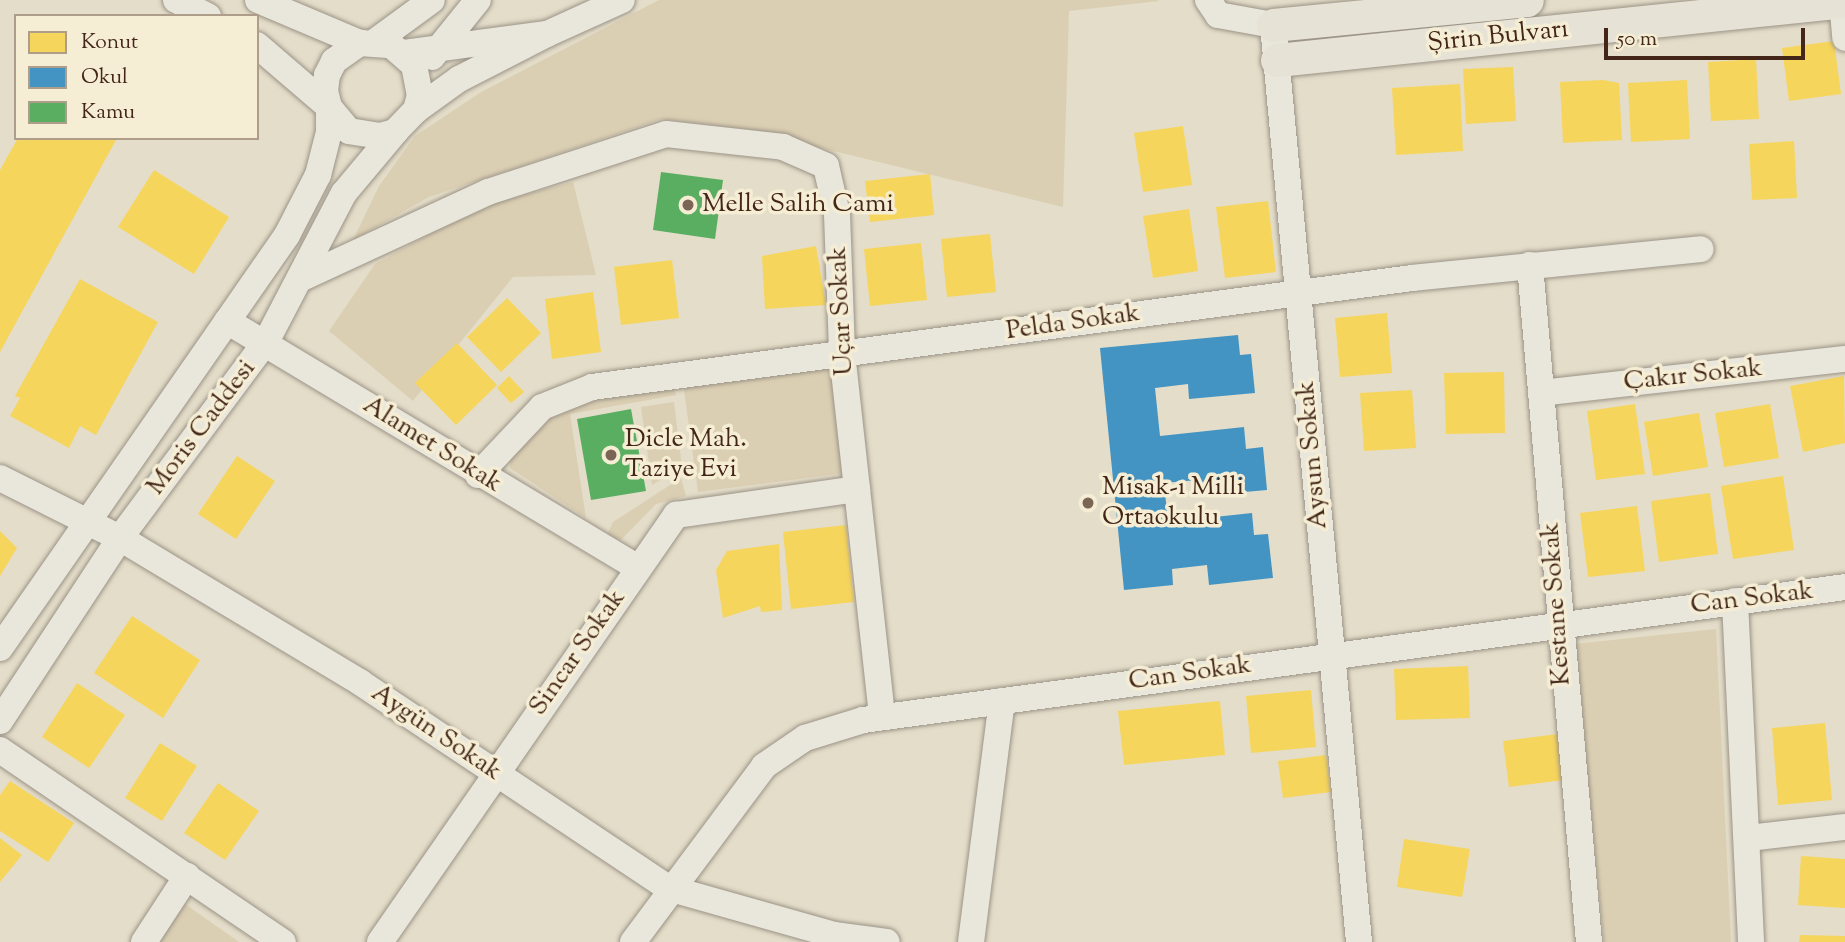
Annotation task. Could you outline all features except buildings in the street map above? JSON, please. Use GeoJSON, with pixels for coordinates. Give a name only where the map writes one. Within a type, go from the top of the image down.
{"type":"FeatureCollection","features":[{"type":"Feature","properties":{"kind":"main road","name":"Şirin Bulvarı"},"geometry":{"type":"LineString","coordinates":[[1273,25],[1527,0]]}},
{"type":"Feature","properties":{"kind":"main road","name":"Şirin Bulvarı"},"geometry":{"type":"LineString","coordinates":[[1277,60],[1843,1]]}},
{"type":"Feature","properties":{"kind":"street"},"geometry":{"type":"LineString","coordinates":[[176,0],[204,14]]}},
{"type":"Feature","properties":{"kind":"street"},"geometry":{"type":"LineString","coordinates":[[258,0],[404,53],[547,34]]}},
{"type":"Feature","properties":{"kind":"street"},"geometry":{"type":"LineString","coordinates":[[328,107],[327,75],[345,50],[368,42],[432,0]]}},
{"type":"Feature","properties":{"kind":"street"},"geometry":{"type":"LineString","coordinates":[[416,110],[419,79],[436,50],[478,0]]}},
{"type":"Feature","properties":{"kind":"street"},"geometry":{"type":"LineString","coordinates":[[259,47],[328,107],[349,131],[372,136],[395,131],[416,110],[459,79],[547,34],[622,0]]}},
{"type":"Feature","properties":{"kind":"street"},"geometry":{"type":"LineString","coordinates":[[1843,1],[1845,38]]}},
{"type":"Feature","properties":{"kind":"street"},"geometry":{"type":"LineString","coordinates":[[1213,8],[1273,25]]}},
{"type":"Feature","properties":{"kind":"street","name":"Aysun Sokak"},"geometry":{"type":"LineString","coordinates":[[1273,25],[1300,293],[1329,656],[1359,942]]}},
{"type":"Feature","properties":{"kind":"street"},"geometry":{"type":"LineString","coordinates":[[404,53],[419,79]]}},
{"type":"Feature","properties":{"kind":"street","name":"Moris Caddesi"},"geometry":{"type":"LineString","coordinates":[[0,648],[287,235],[318,175],[328,107]]}},
{"type":"Feature","properties":{"kind":"street","name":"Moris Caddesi"},"geometry":{"type":"LineString","coordinates":[[0,721],[120,538],[267,340],[302,278],[344,192],[395,131]]}},
{"type":"Feature","properties":{"kind":"street","name":"Uçar Sokak"},"geometry":{"type":"LineString","coordinates":[[302,278],[488,192],[666,134],[783,148],[826,166],[837,214],[842,353],[882,717]]}},
{"type":"Feature","properties":{"kind":"street","name":"Pelda Sokak"},"geometry":{"type":"LineString","coordinates":[[478,475],[542,407],[592,387],[1300,293],[1530,265],[1700,248]]}},
{"type":"Feature","properties":{"kind":"street","name":"Kestane Sokak"},"geometry":{"type":"LineString","coordinates":[[1530,265],[1558,625],[1589,942]]}},
{"type":"Feature","properties":{"kind":"street","name":"Alamet Sokak"},"geometry":{"type":"LineString","coordinates":[[227,321],[267,340],[478,475],[638,568]]}},
{"type":"Feature","properties":{"kind":"street","name":"Çakır Sokak"},"geometry":{"type":"LineString","coordinates":[[1541,393],[1845,359]]}},
{"type":"Feature","properties":{"kind":"street","name":"Aygün Sokak"},"geometry":{"type":"LineString","coordinates":[[0,478],[120,538],[496,773],[668,888],[834,935],[887,942]]}},
{"type":"Feature","properties":{"kind":"street","name":"Sincar Sokak"},"geometry":{"type":"LineString","coordinates":[[380,942],[676,515],[857,489]]}},
{"type":"Feature","properties":{"kind":"street","name":"Can Sokak"},"geometry":{"type":"LineString","coordinates":[[633,942],[668,888],[764,766],[804,738],[882,717],[1845,587]]}},
{"type":"Feature","properties":{"kind":"street"},"geometry":{"type":"LineString","coordinates":[[1735,601],[1751,942]]}},
{"type":"Feature","properties":{"kind":"street"},"geometry":{"type":"LineString","coordinates":[[971,942],[1002,701]]}},
{"type":"Feature","properties":{"kind":"street"},"geometry":{"type":"LineString","coordinates":[[0,750],[283,942]]}},
{"type":"Feature","properties":{"kind":"street"},"geometry":{"type":"LineString","coordinates":[[1748,838],[1845,827]]}},
{"type":"Feature","properties":{"kind":"street"},"geometry":{"type":"LineString","coordinates":[[144,942],[187,876]]}},
{"type":"Feature","properties":{"kind":"shaded area"},"geometry":{"type":"Polygon","coordinates":[[[659,0],[1159,1],[1069,11],[1063,207],[744,129],[661,119],[429,197],[353,240],[379,186],[415,136],[481,92],[659,0]]]}},
{"type":"Feature","properties":{"kind":"shaded area"},"geometry":{"type":"Polygon","coordinates":[[[573,182],[596,275],[513,277],[413,401],[329,331],[375,264],[479,207],[573,182]]]}},
{"type":"Feature","properties":{"kind":"shaded area"},"geometry":{"type":"Polygon","coordinates":[[[837,362],[852,472],[698,492],[683,383],[837,362]]]}},
{"type":"Feature","properties":{"kind":"shaded area"},"geometry":{"type":"Polygon","coordinates":[[[673,384],[676,395],[570,414],[586,518],[510,468],[510,451],[556,408],[673,384]]]}},
{"type":"Feature","properties":{"kind":"shaded area"},"geometry":{"type":"Polygon","coordinates":[[[674,402],[682,467],[652,485],[641,407],[674,402]]]}},
{"type":"Feature","properties":{"kind":"shaded area"},"geometry":{"type":"Polygon","coordinates":[[[681,478],[686,496],[656,504],[621,540],[607,535],[613,522],[681,478]]]}},
{"type":"Feature","properties":{"kind":"shaded area"},"geometry":{"type":"Polygon","coordinates":[[[1716,629],[1731,942],[1604,942],[1574,644],[1716,629]]]}},
{"type":"Feature","properties":{"kind":"shaded area"},"geometry":{"type":"Polygon","coordinates":[[[185,904],[239,942],[159,942],[185,904]]]}},
{"type":"Feature","properties":{"kind":"place","name":"Melle Salih Cami"},"geometry":{"type":"Point","coordinates":[688,205]}},
{"type":"Feature","properties":{"kind":"place","name":"Dicle Mah. Taziye Evi"},"geometry":{"type":"Point","coordinates":[611,455]}},
{"type":"Feature","properties":{"kind":"place","name":"Misak-ı Milli Ortaokulu"},"geometry":{"type":"Point","coordinates":[1088,503]}}]}
